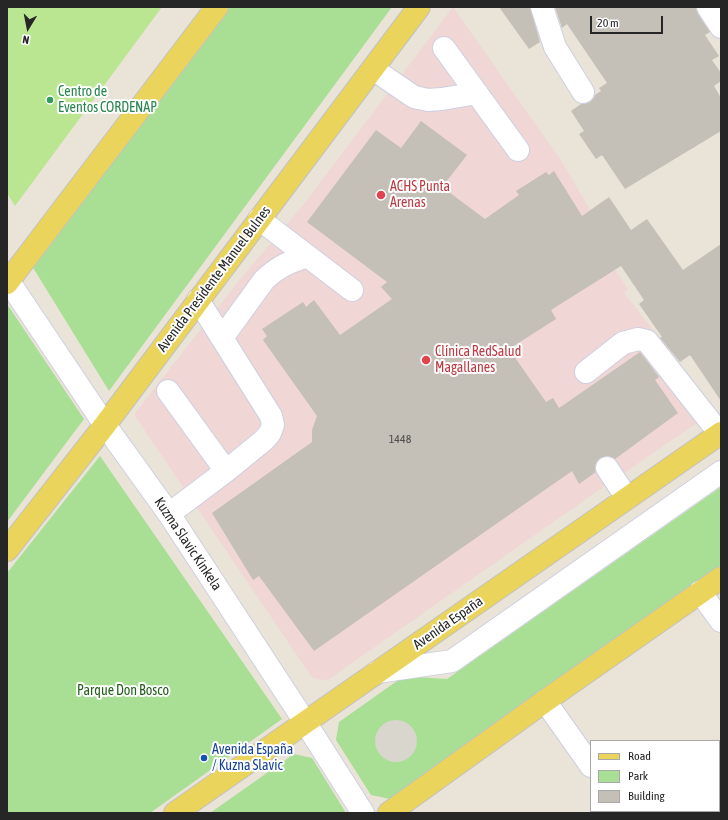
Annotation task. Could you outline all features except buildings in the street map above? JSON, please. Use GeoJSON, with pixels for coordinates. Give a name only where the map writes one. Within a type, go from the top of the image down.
{"type":"FeatureCollection","features":[{"type":"Feature","properties":{"kind":"main road"},"geometry":{"type":"LineString","coordinates":[[7,281],[217,7]]}},
{"type":"Feature","properties":{"kind":"main road","name":"Avenida Presidente Manuel Bulnes"},"geometry":{"type":"LineString","coordinates":[[7,550],[104,425],[419,7]]}},
{"type":"Feature","properties":{"kind":"main road","name":"Avenida España"},"geometry":{"type":"LineString","coordinates":[[175,813],[720,434]]}},
{"type":"Feature","properties":{"kind":"main road"},"geometry":{"type":"LineString","coordinates":[[389,813],[545,700],[721,578]]}},
{"type":"Feature","properties":{"kind":"street"},"geometry":{"type":"LineString","coordinates":[[542,7],[555,47],[583,92]]}},
{"type":"Feature","properties":{"kind":"street"},"geometry":{"type":"LineString","coordinates":[[708,7],[721,27]]}},
{"type":"Feature","properties":{"kind":"street"},"geometry":{"type":"LineString","coordinates":[[444,48],[518,150]]}},
{"type":"Feature","properties":{"kind":"street"},"geometry":{"type":"LineString","coordinates":[[373,69],[414,97],[428,100],[477,94]]}},
{"type":"Feature","properties":{"kind":"street"},"geometry":{"type":"LineString","coordinates":[[259,219],[352,290]]}},
{"type":"Feature","properties":{"kind":"street"},"geometry":{"type":"LineString","coordinates":[[222,338],[264,280],[271,273],[285,264],[308,256]]}},
{"type":"Feature","properties":{"kind":"street","name":"Kuzma Slavic Kinkela"},"geometry":{"type":"LineString","coordinates":[[7,281],[104,425],[169,514],[363,813]]}},
{"type":"Feature","properties":{"kind":"street"},"geometry":{"type":"LineString","coordinates":[[169,514],[264,440],[270,433],[273,425],[271,416],[198,300]]}},
{"type":"Feature","properties":{"kind":"street"},"geometry":{"type":"LineString","coordinates":[[586,372],[623,343],[638,339],[647,341],[720,434]]}},
{"type":"Feature","properties":{"kind":"street"},"geometry":{"type":"LineString","coordinates":[[168,391],[226,471]]}},
{"type":"Feature","properties":{"kind":"street"},"geometry":{"type":"LineString","coordinates":[[607,468],[628,498]]}},
{"type":"Feature","properties":{"kind":"street"},"geometry":{"type":"LineString","coordinates":[[377,672],[452,661],[721,472]]}},
{"type":"Feature","properties":{"kind":"street"},"geometry":{"type":"LineString","coordinates":[[700,592],[721,621]]}},
{"type":"Feature","properties":{"kind":"street"},"geometry":{"type":"LineString","coordinates":[[545,700],[590,765]]}},
{"type":"Feature","properties":{"kind":"shaded area","name":"Clínica RedSalud Magallanes"},"geometry":{"type":"Polygon","coordinates":[[[453,7],[562,162],[621,263],[614,268],[628,289],[624,293],[705,397],[700,419],[694,425],[329,679],[317,679],[311,676],[135,416],[135,413],[242,277],[304,204],[453,7]]]}},
{"type":"Feature","properties":{"kind":"shaded area"},"geometry":{"type":"Polygon","coordinates":[[[396,720],[411,726],[417,741],[411,756],[396,762],[381,756],[375,741],[381,726],[396,720]]]}},
{"type":"Feature","properties":{"kind":"green space","name":"Centro de Eventos CORDENAP"},"geometry":{"type":"Polygon","coordinates":[[[7,7],[162,7],[15,206],[7,193],[7,7]]]}},
{"type":"Feature","properties":{"kind":"green space"},"geometry":{"type":"Polygon","coordinates":[[[224,7],[392,7],[109,391],[32,266],[224,7]]]}},
{"type":"Feature","properties":{"kind":"green space"},"geometry":{"type":"Polygon","coordinates":[[[7,304],[84,419],[7,522],[7,304]]]}},
{"type":"Feature","properties":{"kind":"green space","name":"Parque Don Bosco"},"geometry":{"type":"Polygon","coordinates":[[[100,456],[282,719],[150,813],[7,813],[7,573],[100,456]]]}},
{"type":"Feature","properties":{"kind":"green space"},"geometry":{"type":"Polygon","coordinates":[[[721,487],[721,565],[390,799],[371,795],[336,740],[339,722],[404,676],[447,679],[721,487]]]}},
{"type":"Feature","properties":{"kind":"green space"},"geometry":{"type":"Polygon","coordinates":[[[294,754],[312,758],[346,813],[210,813],[294,754]]]}},
{"type":"Feature","properties":{"kind":"place","name":"Centro de Eventos CORDENAP"},"geometry":{"type":"Point","coordinates":[50,100]}},
{"type":"Feature","properties":{"kind":"place","name":"ACHS Punta Arenas"},"geometry":{"type":"Point","coordinates":[381,195]}},
{"type":"Feature","properties":{"kind":"place","name":"Clínica RedSalud Magallanes"},"geometry":{"type":"Point","coordinates":[426,360]}},
{"type":"Feature","properties":{"kind":"place","name":"Avenida España / Kuzna Slavic"},"geometry":{"type":"Point","coordinates":[204,758]}}]}
